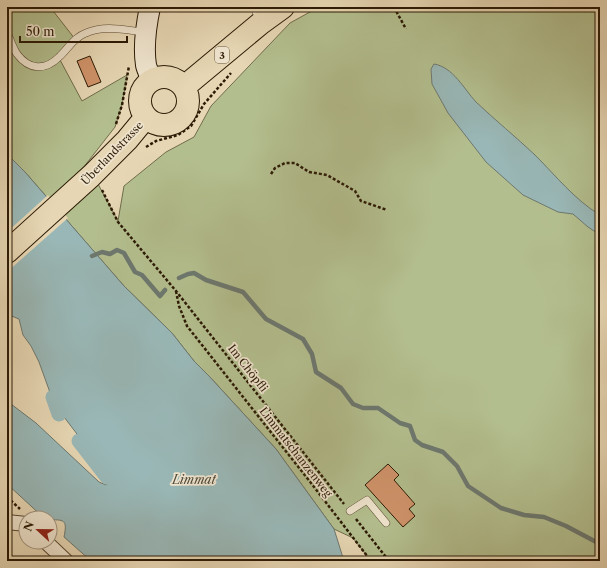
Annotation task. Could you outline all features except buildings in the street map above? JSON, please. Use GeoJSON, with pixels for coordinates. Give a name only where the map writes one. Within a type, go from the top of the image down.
{"type":"FeatureCollection","features":[{"type":"Feature","properties":{"kind":"main road"},"geometry":{"type":"LineString","coordinates":[[150,7],[146,32],[146,66],[152,80],[159,77],[173,78],[184,87]]}},
{"type":"Feature","properties":{"kind":"main road","name":"3"},"geometry":{"type":"LineString","coordinates":[[184,87],[257,15],[289,10]]}},
{"type":"Feature","properties":{"kind":"main road","name":"Überlandstrasse"},"geometry":{"type":"LineString","coordinates":[[152,80],[141,93],[140,102],[146,117],[153,123],[162,126],[180,120],[186,113],[188,95],[184,87]]}},
{"type":"Feature","properties":{"kind":"main road","name":"Überlandstrasse"},"geometry":{"type":"LineString","coordinates":[[7,252],[88,186],[146,117]]}},
{"type":"Feature","properties":{"kind":"street"},"geometry":{"type":"LineString","coordinates":[[7,522],[18,520]]}},
{"type":"Feature","properties":{"kind":"street"},"geometry":{"type":"LineString","coordinates":[[54,550],[66,561]]}},
{"type":"Feature","properties":{"kind":"lane"},"geometry":{"type":"LineString","coordinates":[[7,32],[17,54],[24,61],[40,68],[53,62],[75,39],[85,33],[109,28],[146,32]]}},
{"type":"Feature","properties":{"kind":"lane"},"geometry":{"type":"LineString","coordinates":[[350,511],[367,500],[386,524]]}},
{"type":"Feature","properties":{"kind":"path"},"geometry":{"type":"LineString","coordinates":[[289,10],[305,7]]}},
{"type":"Feature","properties":{"kind":"path"},"geometry":{"type":"LineString","coordinates":[[395,8],[406,29]]}},
{"type":"Feature","properties":{"kind":"path"},"geometry":{"type":"LineString","coordinates":[[116,127],[122,106],[129,62]]}},
{"type":"Feature","properties":{"kind":"path"},"geometry":{"type":"LineString","coordinates":[[144,148],[156,141],[178,135],[191,126],[204,104],[236,68]]}},
{"type":"Feature","properties":{"kind":"path"},"geometry":{"type":"LineString","coordinates":[[271,174],[275,168],[285,163],[295,163],[309,172],[328,175],[355,191],[361,201],[386,210]]}},
{"type":"Feature","properties":{"kind":"path","name":"Im Chöpfli"},"geometry":{"type":"LineString","coordinates":[[88,186],[176,290],[389,561]]}},
{"type":"Feature","properties":{"kind":"path","name":"Limmatschanzenweg"},"geometry":{"type":"LineString","coordinates":[[176,290],[179,306],[187,326],[311,482],[371,561]]}},
{"type":"Feature","properties":{"kind":"path"},"geometry":{"type":"LineString","coordinates":[[7,497],[18,510]]}},
{"type":"Feature","properties":{"kind":"green space"},"geometry":{"type":"Polygon","coordinates":[[[7,7],[50,7],[75,39],[59,58],[82,101],[127,75],[122,105],[115,127],[83,168],[98,184],[118,221],[124,186],[166,152],[194,137],[211,106],[290,23],[319,7],[600,7],[600,561],[371,561],[353,538],[334,529],[276,449],[194,361],[172,333],[124,286],[25,172],[7,154],[7,7]]]}},
{"type":"Feature","properties":{"kind":"water"},"geometry":{"type":"Polygon","coordinates":[[[434,64],[447,69],[458,79],[476,102],[535,155],[574,195],[600,215],[600,235],[573,214],[558,212],[523,195],[486,162],[448,113],[432,84],[431,69],[434,64]]]}},
{"type":"Feature","properties":{"kind":"water","name":"Limmat"},"geometry":{"type":"Polygon","coordinates":[[[7,154],[25,172],[124,286],[172,333],[194,361],[276,449],[334,529],[344,561],[91,561],[64,537],[65,525],[64,522],[58,520],[58,510],[35,510],[7,484],[7,401],[36,423],[99,482],[106,485],[112,480],[61,413],[61,408],[54,397],[52,398],[39,362],[31,346],[23,335],[19,319],[9,315],[9,312],[7,320],[7,154]]]}},
{"type":"Feature","properties":{"kind":"pier"},"geometry":{"type":"Polygon","coordinates":[[[48,195],[68,218],[7,272],[7,232],[48,195]]]}},
{"type":"Feature","properties":{"kind":"waterway"},"geometry":{"type":"LineString","coordinates":[[92,256],[102,252],[110,254],[117,250],[124,253],[135,272],[142,275],[160,296],[165,290]]}},
{"type":"Feature","properties":{"kind":"waterway"},"geometry":{"type":"LineString","coordinates":[[179,278],[194,273],[206,280],[243,292],[266,319],[303,339],[312,354],[316,372],[341,388],[353,404],[363,408],[378,408],[400,423],[410,426],[415,440],[422,445],[443,452],[457,466],[468,486],[501,508],[524,515],[544,517],[566,526],[600,544]]}},
{"type":"Feature","properties":{"kind":"waterway"},"geometry":{"type":"LineString","coordinates":[[53,397],[59,414]]}},
{"type":"Feature","properties":{"kind":"waterway"},"geometry":{"type":"LineString","coordinates":[[79,441],[107,477],[110,475]]}}]}
